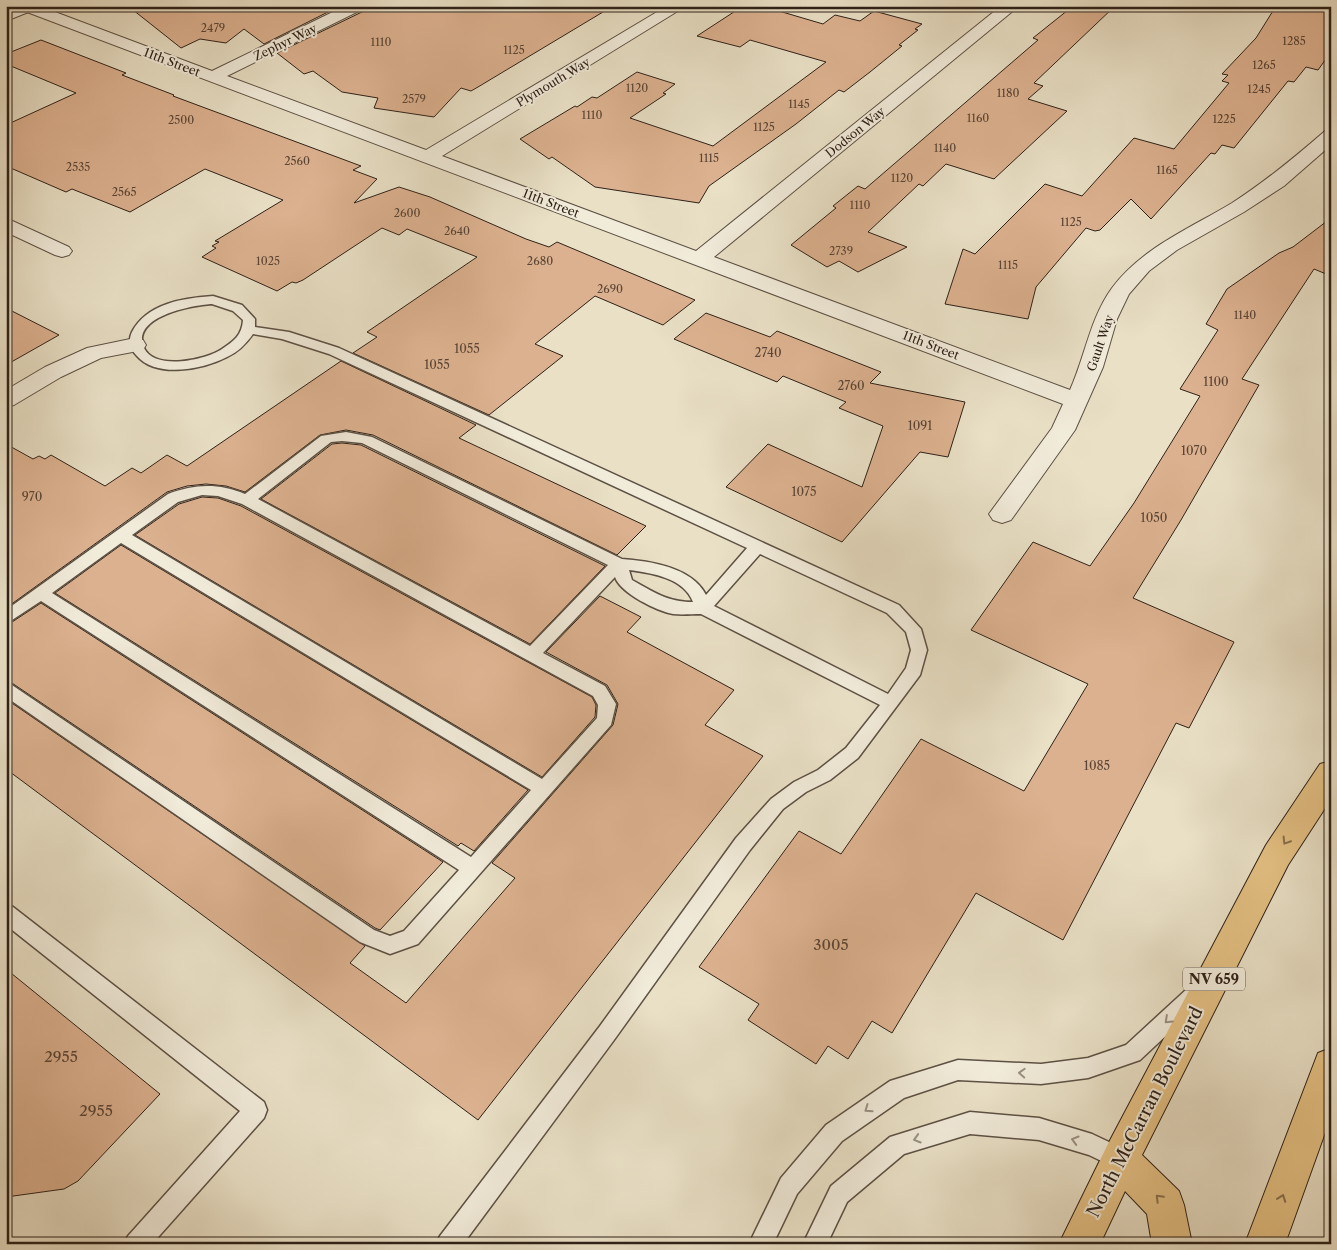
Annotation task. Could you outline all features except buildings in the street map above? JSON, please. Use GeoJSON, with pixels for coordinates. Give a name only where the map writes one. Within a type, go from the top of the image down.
{"type":"FeatureCollection","features":[{"type":"Feature","properties":{"kind":"main road","name":"North McCarran Boulevard"},"geometry":{"type":"LineString","coordinates":[[1079,1244],[1120,1159],[1277,856],[1331,773]]}},
{"type":"Feature","properties":{"kind":"main road"},"geometry":{"type":"LineString","coordinates":[[1265,1244],[1331,1065]]}},
{"type":"Feature","properties":{"kind":"main road"},"geometry":{"type":"LineString","coordinates":[[1120,1159],[1165,1204],[1172,1244]]}},
{"type":"Feature","properties":{"kind":"street","name":"Zephyr Way"},"geometry":{"type":"LineString","coordinates":[[213,77],[358,6]]}},
{"type":"Feature","properties":{"kind":"street","name":"Plymouth Way"},"geometry":{"type":"LineString","coordinates":[[428,157],[678,6]]}},
{"type":"Feature","properties":{"kind":"street","name":"Dodson Way"},"geometry":{"type":"LineString","coordinates":[[699,259],[1011,6]]}},
{"type":"Feature","properties":{"kind":"street","name":"11th Street"},"geometry":{"type":"LineString","coordinates":[[28,7],[1078,401]]}},
{"type":"Feature","properties":{"kind":"street"},"geometry":{"type":"LineString","coordinates":[[6,16],[28,7]]}},
{"type":"Feature","properties":{"kind":"street","name":"Gault Way"},"geometry":{"type":"LineString","coordinates":[[1002,514],[1063,430],[1078,401],[1092,367],[1106,319],[1120,292],[1142,267],[1170,246],[1237,208],[1276,182],[1331,135]]}},
{"type":"Feature","properties":{"kind":"street"},"geometry":{"type":"LineString","coordinates":[[6,224],[62,251]]}},
{"type":"Feature","properties":{"kind":"street"},"geometry":{"type":"LineString","coordinates":[[6,400],[53,372],[95,353],[135,345]]}},
{"type":"Feature","properties":{"kind":"lane"},"geometry":{"type":"LineString","coordinates":[[194,301],[222,302],[242,310],[249,320],[250,330],[244,340],[233,350],[200,364],[182,366],[157,363],[140,354],[135,345],[137,333],[150,318],[175,305],[194,301]]}},
{"type":"Feature","properties":{"kind":"lane"},"geometry":{"type":"LineString","coordinates":[[250,330],[284,335],[334,352],[893,609],[913,629],[919,650],[914,670],[892,703],[852,753],[824,775],[800,787],[777,804],[743,844],[607,1033],[448,1244]]}},
{"type":"Feature","properties":{"kind":"lane"},"geometry":{"type":"LineString","coordinates":[[246,500],[326,439],[353,436],[367,440],[619,564],[641,565],[664,572],[694,588],[703,608]]}},
{"type":"Feature","properties":{"kind":"lane"},"geometry":{"type":"LineString","coordinates":[[6,618],[173,498],[190,491],[224,491],[246,500],[599,691],[607,704],[605,720],[411,938],[390,945],[367,936],[6,688]]}},
{"type":"Feature","properties":{"kind":"lane"},"geometry":{"type":"LineString","coordinates":[[121,536],[544,788]]}},
{"type":"Feature","properties":{"kind":"lane"},"geometry":{"type":"LineString","coordinates":[[703,608],[758,546]]}},
{"type":"Feature","properties":{"kind":"lane"},"geometry":{"type":"LineString","coordinates":[[619,564],[625,583],[656,601],[674,608],[703,608],[892,703]]}},
{"type":"Feature","properties":{"kind":"lane"},"geometry":{"type":"LineString","coordinates":[[532,654],[619,564]]}},
{"type":"Feature","properties":{"kind":"lane"},"geometry":{"type":"LineString","coordinates":[[40,594],[473,869]]}},
{"type":"Feature","properties":{"kind":"lane"},"geometry":{"type":"LineString","coordinates":[[6,913],[256,1110],[136,1244]]}},
{"type":"Feature","properties":{"kind":"lane"},"geometry":{"type":"LineString","coordinates":[[761,1244],[788,1186],[834,1133],[898,1088],[958,1070],[1041,1074],[1088,1068],[1133,1053],[1216,974]]}},
{"type":"Feature","properties":{"kind":"lane"},"geometry":{"type":"LineString","coordinates":[[815,1244],[839,1194],[898,1145],[970,1123],[1039,1129],[1092,1145],[1120,1159]]}}]}
